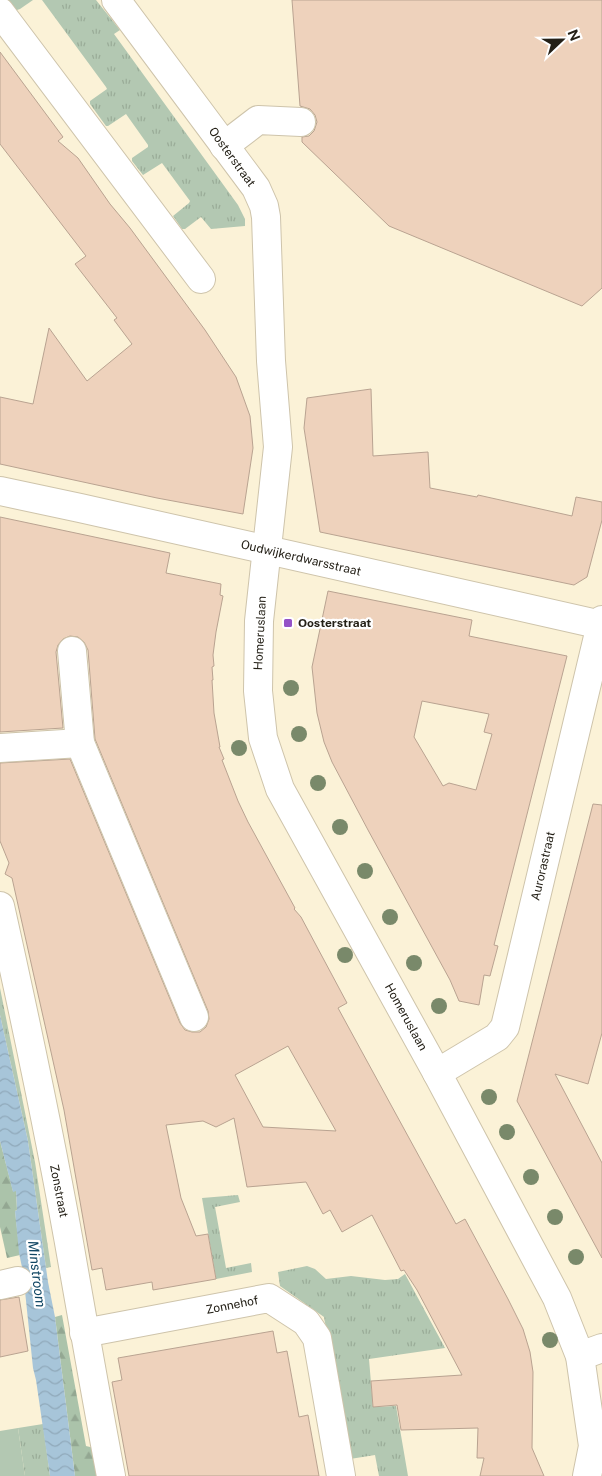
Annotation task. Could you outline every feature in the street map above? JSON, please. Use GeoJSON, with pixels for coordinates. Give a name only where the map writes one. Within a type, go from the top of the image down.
{"type":"FeatureCollection","features":[{"type":"Feature","properties":{"kind":"street","name":"Oosterstraat"},"geometry":{"type":"LineString","coordinates":[[116,0],[256,188],[264,206],[266,217],[271,361],[278,447],[266,550]]}},
{"type":"Feature","properties":{"kind":"street"},"geometry":{"type":"LineString","coordinates":[[0,12],[201,280]]}},
{"type":"Feature","properties":{"kind":"street"},"geometry":{"type":"LineString","coordinates":[[224,146],[258,120],[301,122]]}},
{"type":"Feature","properties":{"kind":"street","name":"Oudwijkerdwarsstraat"},"geometry":{"type":"LineString","coordinates":[[0,491],[602,623]]}},
{"type":"Feature","properties":{"kind":"street","name":"Homeruslaan"},"geometry":{"type":"LineString","coordinates":[[266,550],[259,621],[258,691],[263,738],[280,789],[437,1073],[557,1298],[591,1352],[593,1446],[587,1476]]}},
{"type":"Feature","properties":{"kind":"street","name":"Aurorastraat"},"geometry":{"type":"LineString","coordinates":[[437,1073],[497,1037],[505,1027],[602,623]]}},
{"type":"Feature","properties":{"kind":"street"},"geometry":{"type":"LineString","coordinates":[[72,651],[80,743],[194,1017]]}},
{"type":"Feature","properties":{"kind":"street"},"geometry":{"type":"LineString","coordinates":[[0,748],[80,743]]}},
{"type":"Feature","properties":{"kind":"street","name":"Zonstraat"},"geometry":{"type":"LineString","coordinates":[[0,906],[37,1079],[111,1476]]}},
{"type":"Feature","properties":{"kind":"street","name":"Zonnehof"},"geometry":{"type":"LineString","coordinates":[[84,1333],[269,1298],[306,1322],[317,1338],[341,1476]]}},
{"type":"Feature","properties":{"kind":"green space"},"geometry":{"type":"Polygon","coordinates":[[[3,0],[33,0],[14,11],[3,0]]]}},
{"type":"Feature","properties":{"kind":"green space"},"geometry":{"type":"Polygon","coordinates":[[[42,0],[96,0],[120,30],[114,34],[238,205],[245,219],[245,226],[211,229],[201,217],[185,229],[182,229],[173,216],[190,201],[162,163],[143,175],[132,161],[132,158],[148,147],[148,145],[126,114],[106,126],[90,104],[90,101],[107,89],[106,87],[42,0]]]}},
{"type":"Feature","properties":{"kind":"green space"},"geometry":{"type":"Polygon","coordinates":[[[0,988],[35,1162],[51,1267],[46,1268],[28,1141],[0,1015],[0,988]]]}},
{"type":"Feature","properties":{"kind":"green space"},"geometry":{"type":"Polygon","coordinates":[[[0,1141],[13,1191],[16,1191],[17,1210],[15,1211],[20,1255],[7,1258],[0,1227],[0,1141]]]}},
{"type":"Feature","properties":{"kind":"green space"},"geometry":{"type":"Polygon","coordinates":[[[238,1195],[240,1202],[215,1207],[226,1268],[251,1263],[252,1272],[216,1279],[202,1198],[238,1195]]]}},
{"type":"Feature","properties":{"kind":"green space"},"geometry":{"type":"Polygon","coordinates":[[[307,1266],[315,1269],[326,1279],[351,1276],[385,1280],[398,1279],[405,1274],[445,1348],[369,1359],[373,1407],[396,1406],[408,1476],[379,1476],[375,1455],[350,1459],[324,1317],[280,1286],[278,1272],[307,1266]]]}},
{"type":"Feature","properties":{"kind":"green space"},"geometry":{"type":"Polygon","coordinates":[[[62,1315],[86,1446],[94,1448],[102,1476],[75,1476],[55,1317],[62,1315]]]}},
{"type":"Feature","properties":{"kind":"green space"},"geometry":{"type":"Polygon","coordinates":[[[43,1424],[50,1476],[25,1476],[18,1428],[43,1424]]]}},
{"type":"Feature","properties":{"kind":"green space"},"geometry":{"type":"Polygon","coordinates":[[[18,1428],[25,1476],[0,1476],[0,1431],[18,1428]]]}},
{"type":"Feature","properties":{"kind":"water","name":"Minstroom"},"geometry":{"type":"Polygon","coordinates":[[[0,1015],[28,1141],[48,1282],[55,1317],[75,1476],[50,1476],[33,1368],[23,1272],[19,1253],[15,1211],[17,1210],[16,1191],[13,1192],[0,1141],[0,1015]]]}},
{"type":"Feature","properties":{"kind":"building"},"geometry":{"type":"Polygon","coordinates":[[[292,0],[602,0],[602,288],[582,306],[389,226],[302,142],[302,137],[309,136],[314,131],[317,122],[315,115],[310,109],[300,106],[292,0]]]}},
{"type":"Feature","properties":{"kind":"building"},"geometry":{"type":"Polygon","coordinates":[[[0,52],[63,137],[58,141],[78,158],[110,204],[130,228],[205,330],[236,377],[250,416],[253,448],[243,514],[157,498],[0,464],[0,397],[33,404],[49,328],[87,381],[132,344],[114,320],[117,318],[75,264],[86,256],[0,144],[0,52]]]}},
{"type":"Feature","properties":{"kind":"building"},"geometry":{"type":"Polygon","coordinates":[[[371,389],[373,456],[428,452],[430,488],[477,497],[478,495],[572,516],[576,497],[602,502],[602,520],[587,577],[574,585],[320,532],[304,428],[307,398],[371,389]]]}},
{"type":"Feature","properties":{"kind":"building"},"geometry":{"type":"Polygon","coordinates":[[[0,517],[170,553],[166,573],[221,584],[220,595],[223,596],[216,632],[212,680],[219,747],[224,759],[222,760],[248,822],[347,1003],[338,1008],[456,1224],[465,1219],[523,1329],[530,1352],[533,1372],[532,1448],[544,1476],[480,1476],[484,1458],[477,1458],[478,1428],[401,1430],[397,1405],[373,1407],[371,1381],[462,1375],[417,1290],[404,1270],[401,1271],[372,1215],[342,1232],[330,1210],[323,1214],[306,1182],[247,1187],[234,1118],[216,1127],[203,1121],[166,1125],[181,1198],[196,1236],[208,1234],[216,1279],[153,1290],[152,1282],[106,1290],[102,1268],[92,1270],[64,1110],[12,878],[5,874],[9,863],[0,841],[0,763],[70,759],[180,1023],[185,1030],[200,1032],[206,1027],[209,1019],[208,1011],[95,739],[88,650],[84,642],[78,637],[70,636],[63,639],[58,645],[56,652],[63,728],[0,732],[0,517]],[[288,1046],[235,1075],[263,1127],[336,1131],[288,1046]]]}},
{"type":"Feature","properties":{"kind":"building"},"geometry":{"type":"Polygon","coordinates":[[[328,591],[472,620],[469,636],[567,656],[494,945],[498,946],[490,976],[484,975],[479,1005],[459,1001],[450,980],[332,762],[324,742],[317,713],[312,667],[328,591]],[[422,701],[414,737],[443,786],[449,783],[476,790],[492,734],[484,732],[489,714],[422,701]]]}},
{"type":"Feature","properties":{"kind":"building"},"geometry":{"type":"Polygon","coordinates":[[[593,804],[602,805],[602,1033],[588,1084],[555,1074],[602,1163],[602,1258],[517,1101],[593,804]]]}},
{"type":"Feature","properties":{"kind":"building"},"geometry":{"type":"Polygon","coordinates":[[[19,1297],[28,1351],[0,1357],[0,1300],[19,1297]]]}},
{"type":"Feature","properties":{"kind":"building"},"geometry":{"type":"Polygon","coordinates":[[[273,1331],[277,1353],[287,1351],[299,1417],[308,1415],[319,1476],[129,1476],[112,1382],[122,1380],[118,1358],[273,1331]]]}},
{"type":"Feature","properties":{"kind":"place","name":"Oosterstraat"},"geometry":{"type":"Point","coordinates":[288,623]}}]}
